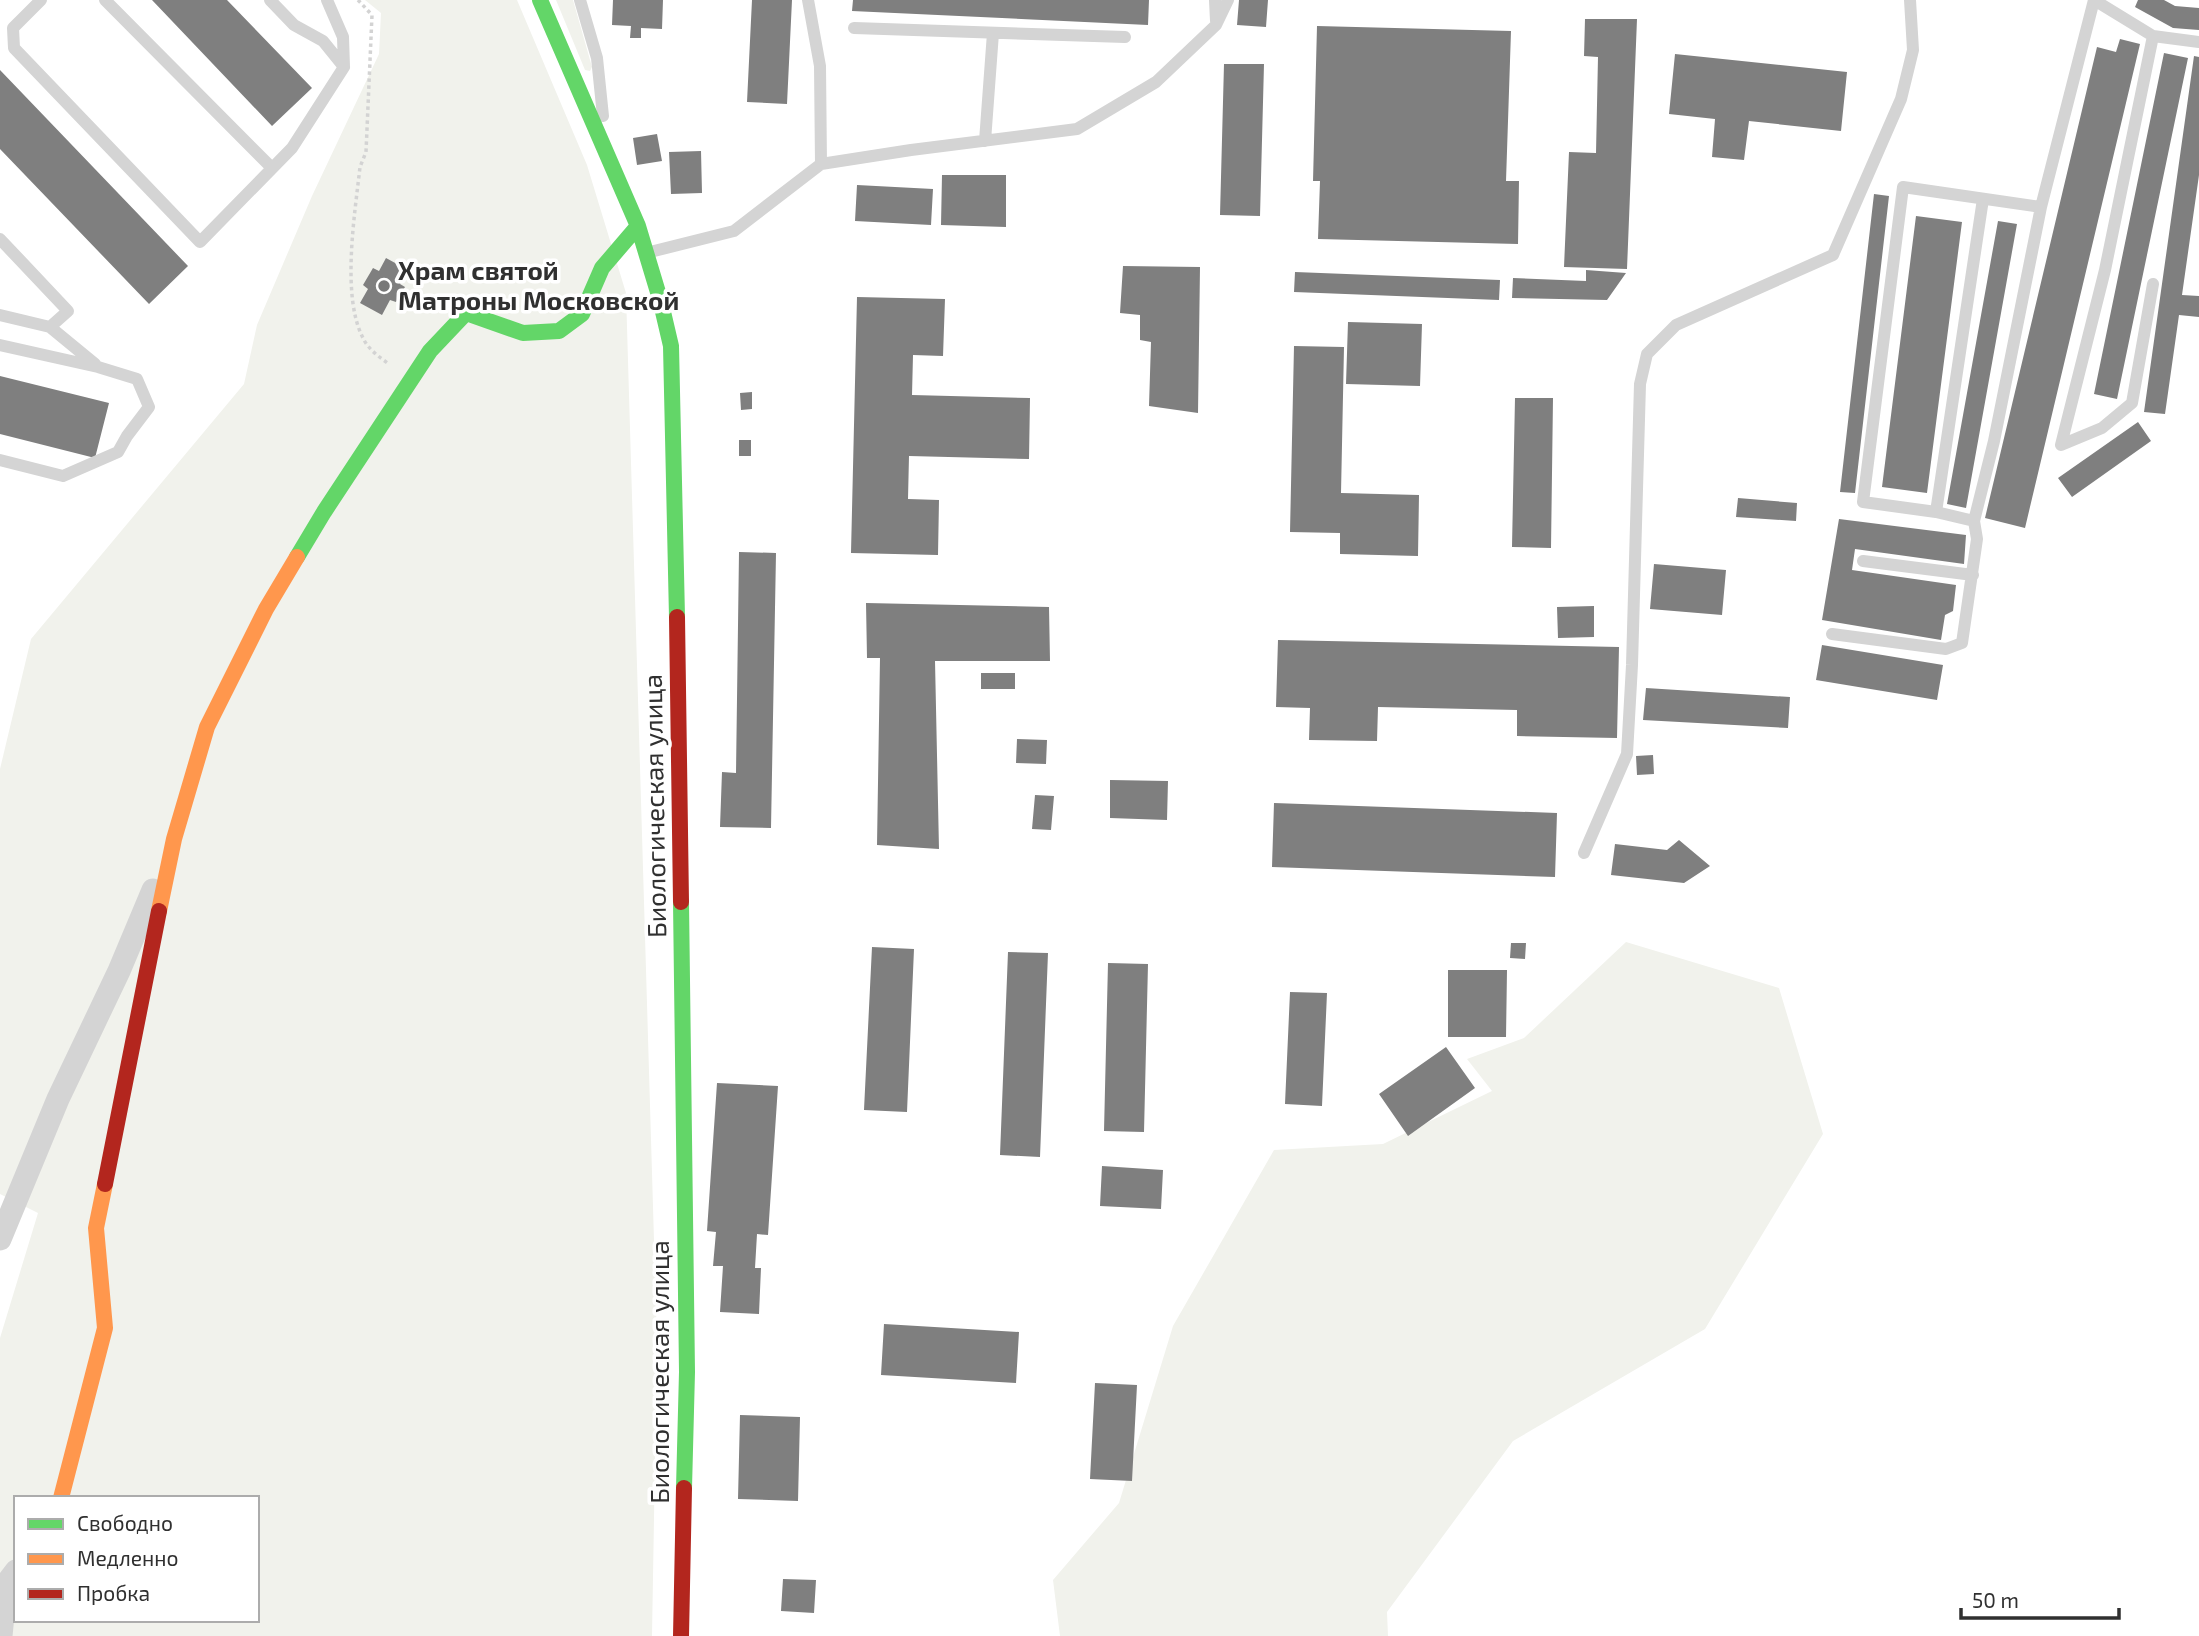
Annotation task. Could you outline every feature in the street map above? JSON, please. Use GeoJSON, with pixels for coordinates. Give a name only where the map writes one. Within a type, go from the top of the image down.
{"type":"FeatureCollection","features":[{"type":"Feature","properties":{"kind":"street","name":"Биологическая улица"},"geometry":{"type":"LineString","coordinates":[[540,0],[638,226],[671,345],[687,1372],[681,1636]]}},
{"type":"Feature","properties":{"kind":"street"},"geometry":{"type":"LineString","coordinates":[[62,1496],[105,1328],[96,1227],[174,839],[207,727],[266,609],[324,512],[430,351],[466,313],[523,333],[559,331],[582,314],[602,268],[638,226]]}},
{"type":"Feature","properties":{"kind":"street"},"geometry":{"type":"LineString","coordinates":[[0,1239],[58,1099],[119,971],[174,839]]}},
{"type":"Feature","properties":{"kind":"street"},"geometry":{"type":"LineString","coordinates":[[1,1636],[6,1584],[14,1574]]}},
{"type":"Feature","properties":{"kind":"lane"},"geometry":{"type":"LineString","coordinates":[[105,0],[272,168]]}},
{"type":"Feature","properties":{"kind":"lane"},"geometry":{"type":"LineString","coordinates":[[270,0],[294,25],[323,41],[344,67]]}},
{"type":"Feature","properties":{"kind":"lane"},"geometry":{"type":"LineString","coordinates":[[39,1],[13,29],[14,48],[200,242],[292,148],[344,67],[343,37],[327,0]]}},
{"type":"Feature","properties":{"kind":"lane"},"geometry":{"type":"LineString","coordinates":[[580,0],[597,58],[607,151]]}},
{"type":"Feature","properties":{"kind":"lane"},"geometry":{"type":"LineString","coordinates":[[808,0],[820,66],[821,164]]}},
{"type":"Feature","properties":{"kind":"lane"},"geometry":{"type":"LineString","coordinates":[[1215,0],[1216,25]]}},
{"type":"Feature","properties":{"kind":"lane"},"geometry":{"type":"LineString","coordinates":[[646,253],[734,231],[821,164],[1077,129],[1156,82],[1216,25],[1228,0]]}},
{"type":"Feature","properties":{"kind":"lane"},"geometry":{"type":"LineString","coordinates":[[1584,853],[1627,754],[1640,384],[1647,355],[1676,325],[1833,255],[1901,99],[1913,50],[1910,0]]}},
{"type":"Feature","properties":{"kind":"lane"},"geometry":{"type":"LineString","coordinates":[[1832,634],[1946,649],[1962,643],[1977,539],[1974,521],[1994,441],[2041,207],[2094,0],[2153,36],[2199,42]]}},
{"type":"Feature","properties":{"kind":"lane"},"geometry":{"type":"LineString","coordinates":[[854,28],[1125,37]]}},
{"type":"Feature","properties":{"kind":"lane"},"geometry":{"type":"LineString","coordinates":[[985,141],[993,33]]}},
{"type":"Feature","properties":{"kind":"lane"},"geometry":{"type":"LineString","coordinates":[[2153,36],[2105,270],[2061,445],[2102,428],[2132,403],[2153,284]]}},
{"type":"Feature","properties":{"kind":"lane"},"geometry":{"type":"LineString","coordinates":[[1974,521],[1936,512],[1864,502],[1903,187],[2041,207]]}},
{"type":"Feature","properties":{"kind":"lane"},"geometry":{"type":"LineString","coordinates":[[1936,512],[1983,199]]}},
{"type":"Feature","properties":{"kind":"lane"},"geometry":{"type":"LineString","coordinates":[[0,239],[68,310],[50,327]]}},
{"type":"Feature","properties":{"kind":"lane"},"geometry":{"type":"LineString","coordinates":[[1,314],[50,327],[98,367]]}},
{"type":"Feature","properties":{"kind":"lane"},"geometry":{"type":"LineString","coordinates":[[0,345],[138,379],[149,407],[118,452],[63,476],[0,460]]}},
{"type":"Feature","properties":{"kind":"lane"},"geometry":{"type":"LineString","coordinates":[[1863,561],[1973,575]]}},
{"type":"Feature","properties":{"kind":"path"},"geometry":{"type":"LineString","coordinates":[[358,0],[372,15],[366,152],[360,167],[350,269],[355,310],[362,337],[376,354],[411,379]]}},
{"type":"Feature","properties":{"kind":"shaded area"},"geometry":{"type":"Polygon","coordinates":[[[365,0],[517,0],[587,165],[626,293],[657,1342],[652,1636],[0,1636],[0,1338],[38,1213],[0,1194],[0,769],[31,639],[244,384],[257,325],[312,196],[379,54],[381,13],[365,0]]]}},
{"type":"Feature","properties":{"kind":"shaded area"},"geometry":{"type":"Polygon","coordinates":[[[556,0],[573,0],[592,67],[590,71],[585,70],[556,0]]]}},
{"type":"Feature","properties":{"kind":"shaded area"},"geometry":{"type":"Polygon","coordinates":[[[1626,942],[1779,988],[1823,1134],[1705,1329],[1513,1441],[1387,1612],[1388,1636],[1060,1636],[1053,1580],[1119,1503],[1173,1326],[1274,1150],[1383,1144],[1492,1091],[1467,1059],[1524,1038],[1626,942]]]}},
{"type":"Feature","properties":{"kind":"building"},"geometry":{"type":"Polygon","coordinates":[[[152,0],[227,0],[312,88],[272,126],[152,0]]]}},
{"type":"Feature","properties":{"kind":"building"},"geometry":{"type":"Polygon","coordinates":[[[613,0],[663,0],[662,29],[641,28],[641,38],[630,38],[631,26],[612,25],[613,0]]]}},
{"type":"Feature","properties":{"kind":"building"},"geometry":{"type":"Polygon","coordinates":[[[752,0],[792,0],[787,104],[747,102],[752,0]]]}},
{"type":"Feature","properties":{"kind":"building"},"geometry":{"type":"Polygon","coordinates":[[[853,0],[1149,0],[1148,25],[852,11],[853,0]]]}},
{"type":"Feature","properties":{"kind":"building"},"geometry":{"type":"Polygon","coordinates":[[[1239,0],[1268,0],[1266,27],[1237,25],[1239,0]]]}},
{"type":"Feature","properties":{"kind":"building"},"geometry":{"type":"Polygon","coordinates":[[[2138,0],[2164,0],[2175,6],[2199,8],[2199,30],[2173,28],[2135,7],[2138,0]]]}},
{"type":"Feature","properties":{"kind":"building"},"geometry":{"type":"Polygon","coordinates":[[[1585,19],[1637,19],[1627,269],[1564,267],[1569,152],[1596,153],[1598,57],[1584,56],[1585,19]]]}},
{"type":"Feature","properties":{"kind":"building"},"geometry":{"type":"Polygon","coordinates":[[[1317,26],[1511,31],[1506,181],[1519,181],[1518,244],[1318,239],[1320,181],[1313,181],[1317,26]]]}},
{"type":"Feature","properties":{"kind":"building"},"geometry":{"type":"Polygon","coordinates":[[[2120,39],[2140,44],[2025,528],[1985,518],[2097,47],[2116,52],[2120,39]]]}},
{"type":"Feature","properties":{"kind":"building"},"geometry":{"type":"Polygon","coordinates":[[[2164,53],[2188,58],[2117,399],[2094,394],[2164,53]]]}},
{"type":"Feature","properties":{"kind":"building"},"geometry":{"type":"Polygon","coordinates":[[[1675,54],[1847,72],[1841,131],[1749,121],[1744,160],[1712,157],[1715,119],[1669,114],[1675,54]]]}},
{"type":"Feature","properties":{"kind":"building"},"geometry":{"type":"Polygon","coordinates":[[[2194,56],[2199,57],[2199,175],[2182,295],[2199,296],[2199,317],[2179,315],[2165,414],[2144,412],[2194,56]]]}},
{"type":"Feature","properties":{"kind":"building"},"geometry":{"type":"Polygon","coordinates":[[[1224,64],[1264,64],[1260,216],[1220,215],[1224,64]]]}},
{"type":"Feature","properties":{"kind":"building"},"geometry":{"type":"Polygon","coordinates":[[[0,70],[188,266],[149,304],[0,149],[0,70]]]}},
{"type":"Feature","properties":{"kind":"building"},"geometry":{"type":"Polygon","coordinates":[[[657,134],[662,161],[637,165],[633,138],[657,134]]]}},
{"type":"Feature","properties":{"kind":"building"},"geometry":{"type":"Polygon","coordinates":[[[701,151],[702,193],[671,194],[669,152],[701,151]]]}},
{"type":"Feature","properties":{"kind":"building"},"geometry":{"type":"Polygon","coordinates":[[[942,175],[1006,175],[1006,227],[941,225],[942,175]]]}},
{"type":"Feature","properties":{"kind":"building"},"geometry":{"type":"Polygon","coordinates":[[[857,185],[933,189],[931,225],[855,221],[857,185]]]}},
{"type":"Feature","properties":{"kind":"building"},"geometry":{"type":"Polygon","coordinates":[[[1874,194],[1889,196],[1855,493],[1840,492],[1874,194]]]}},
{"type":"Feature","properties":{"kind":"building"},"geometry":{"type":"Polygon","coordinates":[[[1916,216],[1962,222],[1927,493],[1882,487],[1916,216]]]}},
{"type":"Feature","properties":{"kind":"building"},"geometry":{"type":"Polygon","coordinates":[[[1998,221],[2017,224],[1966,508],[1947,504],[1998,221]]]}},
{"type":"Feature","properties":{"kind":"building","name":"Храм святой Матроны Московской"},"geometry":{"type":"Polygon","coordinates":[[[386,258],[408,270],[400,284],[405,287],[396,302],[390,300],[382,315],[360,303],[368,289],[363,285],[373,268],[379,271],[386,258]]]}},
{"type":"Feature","properties":{"kind":"building"},"geometry":{"type":"Polygon","coordinates":[[[1123,266],[1200,267],[1198,413],[1149,406],[1151,342],[1140,340],[1140,315],[1120,313],[1123,266]]]}},
{"type":"Feature","properties":{"kind":"building"},"geometry":{"type":"Polygon","coordinates":[[[1586,270],[1626,273],[1607,300],[1512,298],[1513,278],[1586,281],[1586,270]]]}},
{"type":"Feature","properties":{"kind":"building"},"geometry":{"type":"Polygon","coordinates":[[[1295,272],[1500,280],[1499,300],[1294,292],[1295,272]]]}},
{"type":"Feature","properties":{"kind":"building"},"geometry":{"type":"Polygon","coordinates":[[[857,297],[945,299],[943,356],[913,355],[912,395],[1030,398],[1029,459],[909,456],[908,499],[939,500],[938,555],[851,553],[857,297]]]}},
{"type":"Feature","properties":{"kind":"building"},"geometry":{"type":"Polygon","coordinates":[[[1348,322],[1422,324],[1420,386],[1346,384],[1348,322]]]}},
{"type":"Feature","properties":{"kind":"building"},"geometry":{"type":"Polygon","coordinates":[[[1294,346],[1344,347],[1341,493],[1419,495],[1418,556],[1340,554],[1340,533],[1290,532],[1294,346]]]}},
{"type":"Feature","properties":{"kind":"building"},"geometry":{"type":"Polygon","coordinates":[[[0,376],[109,403],[95,458],[0,434],[0,376]]]}},
{"type":"Feature","properties":{"kind":"building"},"geometry":{"type":"Polygon","coordinates":[[[752,392],[752,409],[741,410],[740,393],[752,392]]]}},
{"type":"Feature","properties":{"kind":"building"},"geometry":{"type":"Polygon","coordinates":[[[1515,398],[1553,398],[1551,548],[1512,547],[1515,398]]]}},
{"type":"Feature","properties":{"kind":"building"},"geometry":{"type":"Polygon","coordinates":[[[2138,422],[2151,441],[2072,497],[2058,478],[2138,422]]]}},
{"type":"Feature","properties":{"kind":"building"},"geometry":{"type":"Polygon","coordinates":[[[739,440],[751,440],[751,456],[739,456],[739,440]]]}},
{"type":"Feature","properties":{"kind":"building"},"geometry":{"type":"Polygon","coordinates":[[[1738,498],[1797,503],[1796,521],[1736,517],[1738,498]]]}},
{"type":"Feature","properties":{"kind":"building"},"geometry":{"type":"Polygon","coordinates":[[[1839,519],[1966,535],[1964,564],[1855,549],[1852,570],[1956,585],[1953,611],[1945,615],[1941,640],[1822,620],[1839,519]]]}},
{"type":"Feature","properties":{"kind":"building"},"geometry":{"type":"Polygon","coordinates":[[[739,552],[776,553],[771,828],[720,827],[722,772],[736,773],[739,552]]]}},
{"type":"Feature","properties":{"kind":"building"},"geometry":{"type":"Polygon","coordinates":[[[1654,564],[1726,570],[1722,615],[1650,609],[1654,564]]]}},
{"type":"Feature","properties":{"kind":"building"},"geometry":{"type":"Polygon","coordinates":[[[866,603],[1049,607],[1050,661],[935,661],[939,849],[877,845],[880,658],[867,658],[866,603]]]}},
{"type":"Feature","properties":{"kind":"building"},"geometry":{"type":"Polygon","coordinates":[[[1594,606],[1594,637],[1558,638],[1557,607],[1594,606]]]}},
{"type":"Feature","properties":{"kind":"building"},"geometry":{"type":"Polygon","coordinates":[[[1278,640],[1619,647],[1617,738],[1517,736],[1517,710],[1378,707],[1377,741],[1309,740],[1310,708],[1276,707],[1278,640]]]}},
{"type":"Feature","properties":{"kind":"building"},"geometry":{"type":"Polygon","coordinates":[[[1822,645],[1943,665],[1937,700],[1816,680],[1822,645]]]}},
{"type":"Feature","properties":{"kind":"building"},"geometry":{"type":"Polygon","coordinates":[[[981,673],[1015,673],[1015,689],[981,689],[981,673]]]}},
{"type":"Feature","properties":{"kind":"building"},"geometry":{"type":"Polygon","coordinates":[[[1646,688],[1790,697],[1788,728],[1643,720],[1646,688]]]}},
{"type":"Feature","properties":{"kind":"building"},"geometry":{"type":"Polygon","coordinates":[[[1017,739],[1047,740],[1046,764],[1016,763],[1017,739]]]}},
{"type":"Feature","properties":{"kind":"building"},"geometry":{"type":"Polygon","coordinates":[[[1653,755],[1654,774],[1637,775],[1636,756],[1653,755]]]}},
{"type":"Feature","properties":{"kind":"building"},"geometry":{"type":"Polygon","coordinates":[[[1110,780],[1168,781],[1167,820],[1110,818],[1110,780]]]}},
{"type":"Feature","properties":{"kind":"building"},"geometry":{"type":"Polygon","coordinates":[[[1035,795],[1054,796],[1051,830],[1032,829],[1035,795]]]}},
{"type":"Feature","properties":{"kind":"building"},"geometry":{"type":"Polygon","coordinates":[[[1274,803],[1557,813],[1555,877],[1272,867],[1274,803]]]}},
{"type":"Feature","properties":{"kind":"building"},"geometry":{"type":"Polygon","coordinates":[[[1679,840],[1710,866],[1684,883],[1611,875],[1615,844],[1667,850],[1679,840]]]}},
{"type":"Feature","properties":{"kind":"building"},"geometry":{"type":"Polygon","coordinates":[[[1511,943],[1526,943],[1525,959],[1510,958],[1511,943]]]}},
{"type":"Feature","properties":{"kind":"building"},"geometry":{"type":"Polygon","coordinates":[[[872,947],[914,949],[907,1112],[864,1110],[872,947]]]}},
{"type":"Feature","properties":{"kind":"building"},"geometry":{"type":"Polygon","coordinates":[[[1008,952],[1048,953],[1040,1157],[1000,1155],[1008,952]]]}},
{"type":"Feature","properties":{"kind":"building"},"geometry":{"type":"Polygon","coordinates":[[[1108,963],[1148,964],[1144,1132],[1104,1131],[1108,963]]]}},
{"type":"Feature","properties":{"kind":"building"},"geometry":{"type":"Polygon","coordinates":[[[1448,970],[1507,970],[1506,1037],[1448,1037],[1448,970]]]}},
{"type":"Feature","properties":{"kind":"building"},"geometry":{"type":"Polygon","coordinates":[[[1290,992],[1327,993],[1322,1106],[1285,1104],[1290,992]]]}},
{"type":"Feature","properties":{"kind":"building"},"geometry":{"type":"Polygon","coordinates":[[[1446,1047],[1475,1088],[1408,1136],[1379,1094],[1446,1047]]]}},
{"type":"Feature","properties":{"kind":"building"},"geometry":{"type":"Polygon","coordinates":[[[717,1083],[778,1086],[768,1235],[757,1234],[755,1268],[761,1268],[759,1314],[720,1312],[723,1266],[713,1266],[716,1232],[707,1231],[717,1083]]]}},
{"type":"Feature","properties":{"kind":"building"},"geometry":{"type":"Polygon","coordinates":[[[1102,1166],[1163,1170],[1161,1209],[1100,1206],[1102,1166]]]}},
{"type":"Feature","properties":{"kind":"building"},"geometry":{"type":"Polygon","coordinates":[[[884,1324],[1019,1332],[1016,1383],[881,1375],[884,1324]]]}},
{"type":"Feature","properties":{"kind":"building"},"geometry":{"type":"Polygon","coordinates":[[[1095,1383],[1137,1385],[1132,1481],[1090,1479],[1095,1383]]]}},
{"type":"Feature","properties":{"kind":"building"},"geometry":{"type":"Polygon","coordinates":[[[740,1415],[800,1417],[798,1501],[738,1499],[740,1415]]]}},
{"type":"Feature","properties":{"kind":"building"},"geometry":{"type":"Polygon","coordinates":[[[783,1579],[816,1580],[814,1613],[781,1611],[783,1579]]]}},
{"type":"Feature","properties":{"kind":"traffic: fast"},"geometry":{"type":"LineString","coordinates":[[540,0],[638,226],[671,346],[677,617]]}},
{"type":"Feature","properties":{"kind":"traffic: fast"},"geometry":{"type":"LineString","coordinates":[[297,557],[430,351],[466,313],[523,333],[559,331],[582,314],[602,268],[638,226]]}},
{"type":"Feature","properties":{"kind":"traffic: fast"},"geometry":{"type":"LineString","coordinates":[[681,902],[687,1372],[684,1488]]}},
{"type":"Feature","properties":{"kind":"traffic: slow"},"geometry":{"type":"LineString","coordinates":[[159,911],[174,839],[207,727],[266,609],[297,557]]}},
{"type":"Feature","properties":{"kind":"traffic: slow"},"geometry":{"type":"LineString","coordinates":[[62,1496],[105,1328],[96,1228],[105,1184]]}},
{"type":"Feature","properties":{"kind":"traffic: jam"},"geometry":{"type":"LineString","coordinates":[[677,617],[681,902]]}},
{"type":"Feature","properties":{"kind":"traffic: jam"},"geometry":{"type":"LineString","coordinates":[[105,1184],[159,911]]}},
{"type":"Feature","properties":{"kind":"traffic: jam"},"geometry":{"type":"LineString","coordinates":[[681,1636],[684,1488]]}},
{"type":"Feature","properties":{"kind":"place","name":"Храм святой Матроны Московской"},"geometry":{"type":"Point","coordinates":[384,286]}}]}
